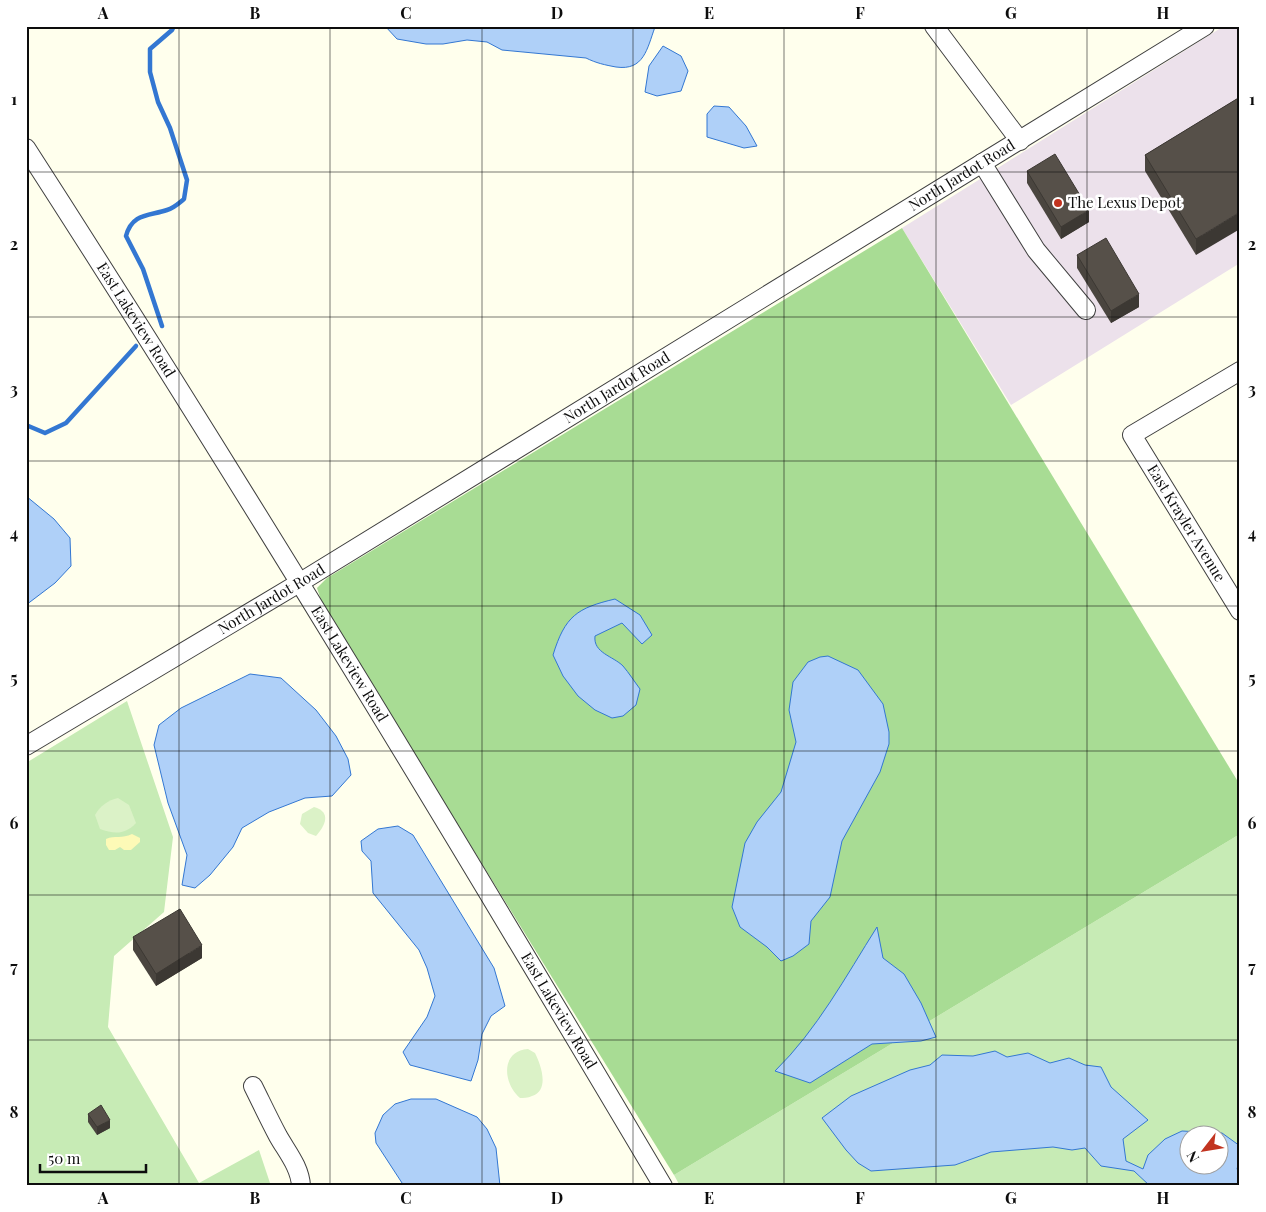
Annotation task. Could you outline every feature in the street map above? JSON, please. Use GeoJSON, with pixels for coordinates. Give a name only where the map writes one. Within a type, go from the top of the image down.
{"type":"FeatureCollection","features":[{"type":"Feature","properties":{"kind":"street"},"geometry":{"type":"LineString","coordinates":[[934,26],[1020,141]]}},
{"type":"Feature","properties":{"kind":"street","name":"North Jardot Road"},"geometry":{"type":"LineString","coordinates":[[26,746],[299,583],[1205,26]]}},
{"type":"Feature","properties":{"kind":"street","name":"East Lakeview Road"},"geometry":{"type":"LineString","coordinates":[[26,148],[132,312],[299,583],[513,932],[663,1186]]}},
{"type":"Feature","properties":{"kind":"street"},"geometry":{"type":"LineString","coordinates":[[982,164],[1036,250],[1086,310]]}},
{"type":"Feature","properties":{"kind":"street","name":"East Krayler Avenue"},"geometry":{"type":"LineString","coordinates":[[1240,371],[1132,435],[1240,611]]}},
{"type":"Feature","properties":{"kind":"street"},"geometry":{"type":"LineString","coordinates":[[253,1086],[278,1136],[292,1157],[301,1186]]}},
{"type":"Feature","properties":{"kind":"shaded area"},"geometry":{"type":"Polygon","coordinates":[[[1224,26],[1240,26],[1240,263],[1011,405],[902,228],[1224,26]]]}},
{"type":"Feature","properties":{"kind":"green space"},"geometry":{"type":"Polygon","coordinates":[[[902,228],[1240,785],[1240,834],[674,1175],[323,606],[317,588],[327,578],[902,228]]]}},
{"type":"Feature","properties":{"kind":"green space"},"geometry":{"type":"Polygon","coordinates":[[[127,701],[173,837],[164,912],[114,956],[108,1027],[199,1183],[259,1150],[271,1186],[26,1186],[26,763],[127,701]]]}},
{"type":"Feature","properties":{"kind":"green space"},"geometry":{"type":"Polygon","coordinates":[[[118,798],[129,805],[136,823],[128,830],[119,832],[100,829],[95,815],[105,804],[118,798]]]}},
{"type":"Feature","properties":{"kind":"green space"},"geometry":{"type":"Polygon","coordinates":[[[314,807],[320,809],[325,816],[324,824],[316,836],[308,833],[300,824],[302,814],[314,807]]]}},
{"type":"Feature","properties":{"kind":"green space"},"geometry":{"type":"Polygon","coordinates":[[[1240,834],[1240,1186],[680,1186],[674,1175],[1240,834]]]}},
{"type":"Feature","properties":{"kind":"green space"},"geometry":{"type":"Polygon","coordinates":[[[528,1049],[535,1053],[541,1070],[542,1083],[538,1093],[520,1098],[510,1085],[507,1069],[513,1056],[519,1051],[528,1049]]]}},
{"type":"Feature","properties":{"kind":"sand"},"geometry":{"type":"Polygon","coordinates":[[[132,834],[140,838],[140,842],[131,850],[124,850],[120,847],[115,850],[109,850],[106,845],[106,839],[132,834]]]}},
{"type":"Feature","properties":{"kind":"water"},"geometry":{"type":"Polygon","coordinates":[[[385,26],[655,27],[647,50],[639,62],[633,66],[616,67],[604,65],[586,58],[502,50],[487,42],[467,40],[443,44],[426,44],[397,39],[385,26]]]}},
{"type":"Feature","properties":{"kind":"water"},"geometry":{"type":"Polygon","coordinates":[[[663,46],[681,56],[688,71],[681,91],[657,96],[645,92],[649,66],[663,46]]]}},
{"type":"Feature","properties":{"kind":"water"},"geometry":{"type":"Polygon","coordinates":[[[714,106],[729,107],[746,126],[757,146],[744,148],[707,137],[707,114],[714,106]]]}},
{"type":"Feature","properties":{"kind":"water"},"geometry":{"type":"Polygon","coordinates":[[[26,496],[54,519],[70,538],[71,566],[55,583],[26,605],[26,496]]]}},
{"type":"Feature","properties":{"kind":"water"},"geometry":{"type":"Polygon","coordinates":[[[615,599],[640,615],[652,635],[642,644],[622,623],[595,636],[595,642],[600,650],[623,666],[640,689],[636,705],[623,716],[612,718],[595,710],[578,696],[563,676],[553,655],[562,631],[574,616],[591,606],[615,599]]]}},
{"type":"Feature","properties":{"kind":"water"},"geometry":{"type":"Polygon","coordinates":[[[828,656],[858,670],[883,704],[889,732],[889,744],[880,772],[842,841],[830,897],[811,921],[809,944],[793,956],[781,961],[767,947],[740,927],[732,907],[745,843],[757,822],[781,792],[796,742],[789,710],[793,682],[808,662],[828,656]]]}},
{"type":"Feature","properties":{"kind":"water"},"geometry":{"type":"Polygon","coordinates":[[[250,674],[281,678],[316,710],[336,736],[348,759],[351,775],[332,796],[305,798],[269,812],[242,828],[233,847],[210,875],[195,888],[182,885],[187,855],[168,803],[154,745],[159,725],[181,708],[250,674]]]}},
{"type":"Feature","properties":{"kind":"water"},"geometry":{"type":"Polygon","coordinates":[[[398,826],[413,835],[494,968],[505,1006],[491,1016],[482,1034],[478,1060],[471,1081],[410,1065],[403,1052],[427,1017],[435,996],[427,968],[419,950],[373,893],[371,861],[362,851],[361,841],[378,829],[398,826]]]}},
{"type":"Feature","properties":{"kind":"water"},"geometry":{"type":"Polygon","coordinates":[[[877,927],[883,958],[904,974],[921,1003],[936,1037],[921,1041],[872,1044],[810,1083],[775,1071],[818,1020],[877,927]]]}},
{"type":"Feature","properties":{"kind":"water"},"geometry":{"type":"Polygon","coordinates":[[[995,1051],[1007,1057],[1028,1053],[1050,1063],[1069,1058],[1085,1065],[1101,1067],[1111,1087],[1148,1120],[1123,1139],[1126,1161],[1143,1169],[1148,1155],[1165,1139],[1178,1133],[1178,1174],[1228,1174],[1228,1137],[1240,1146],[1240,1158],[1237,1169],[1240,1173],[1240,1181],[1233,1186],[1150,1186],[1134,1171],[1101,1166],[1085,1148],[1072,1150],[1053,1147],[991,1152],[955,1165],[871,1171],[858,1163],[822,1118],[851,1096],[910,1070],[930,1065],[942,1055],[973,1056],[995,1051]]]}},
{"type":"Feature","properties":{"kind":"water"},"geometry":{"type":"Polygon","coordinates":[[[411,1099],[436,1099],[477,1117],[487,1129],[496,1148],[500,1186],[404,1186],[376,1143],[375,1133],[383,1115],[395,1104],[411,1099]]]}},
{"type":"Feature","properties":{"kind":"building"},"geometry":{"type":"Polygon","coordinates":[[[1240,97],[1240,212],[1196,239],[1145,155],[1240,97]]]}},
{"type":"Feature","properties":{"kind":"building"},"geometry":{"type":"Polygon","coordinates":[[[1055,154],[1089,210],[1061,227],[1027,171],[1055,154]]]}},
{"type":"Feature","properties":{"kind":"building"},"geometry":{"type":"Polygon","coordinates":[[[1106,238],[1139,294],[1111,311],[1077,255],[1106,238]]]}},
{"type":"Feature","properties":{"kind":"building"},"geometry":{"type":"Polygon","coordinates":[[[180,909],[202,945],[156,974],[133,937],[180,909]]]}},
{"type":"Feature","properties":{"kind":"building"},"geometry":{"type":"Polygon","coordinates":[[[101,1105],[110,1120],[97,1127],[88,1114],[101,1105]]]}},
{"type":"Feature","properties":{"kind":"waterway"},"geometry":{"type":"LineString","coordinates":[[162,326],[143,269],[126,236],[132,223],[137,219],[170,209],[184,199],[187,180],[170,128],[158,102],[150,72],[150,49],[172,30],[174,26]]}},
{"type":"Feature","properties":{"kind":"waterway"},"geometry":{"type":"LineString","coordinates":[[26,425],[45,433],[66,423],[136,346]]}},
{"type":"Feature","properties":{"kind":"place","name":"The Lexus Depot"},"geometry":{"type":"Point","coordinates":[1058,203]}}]}
